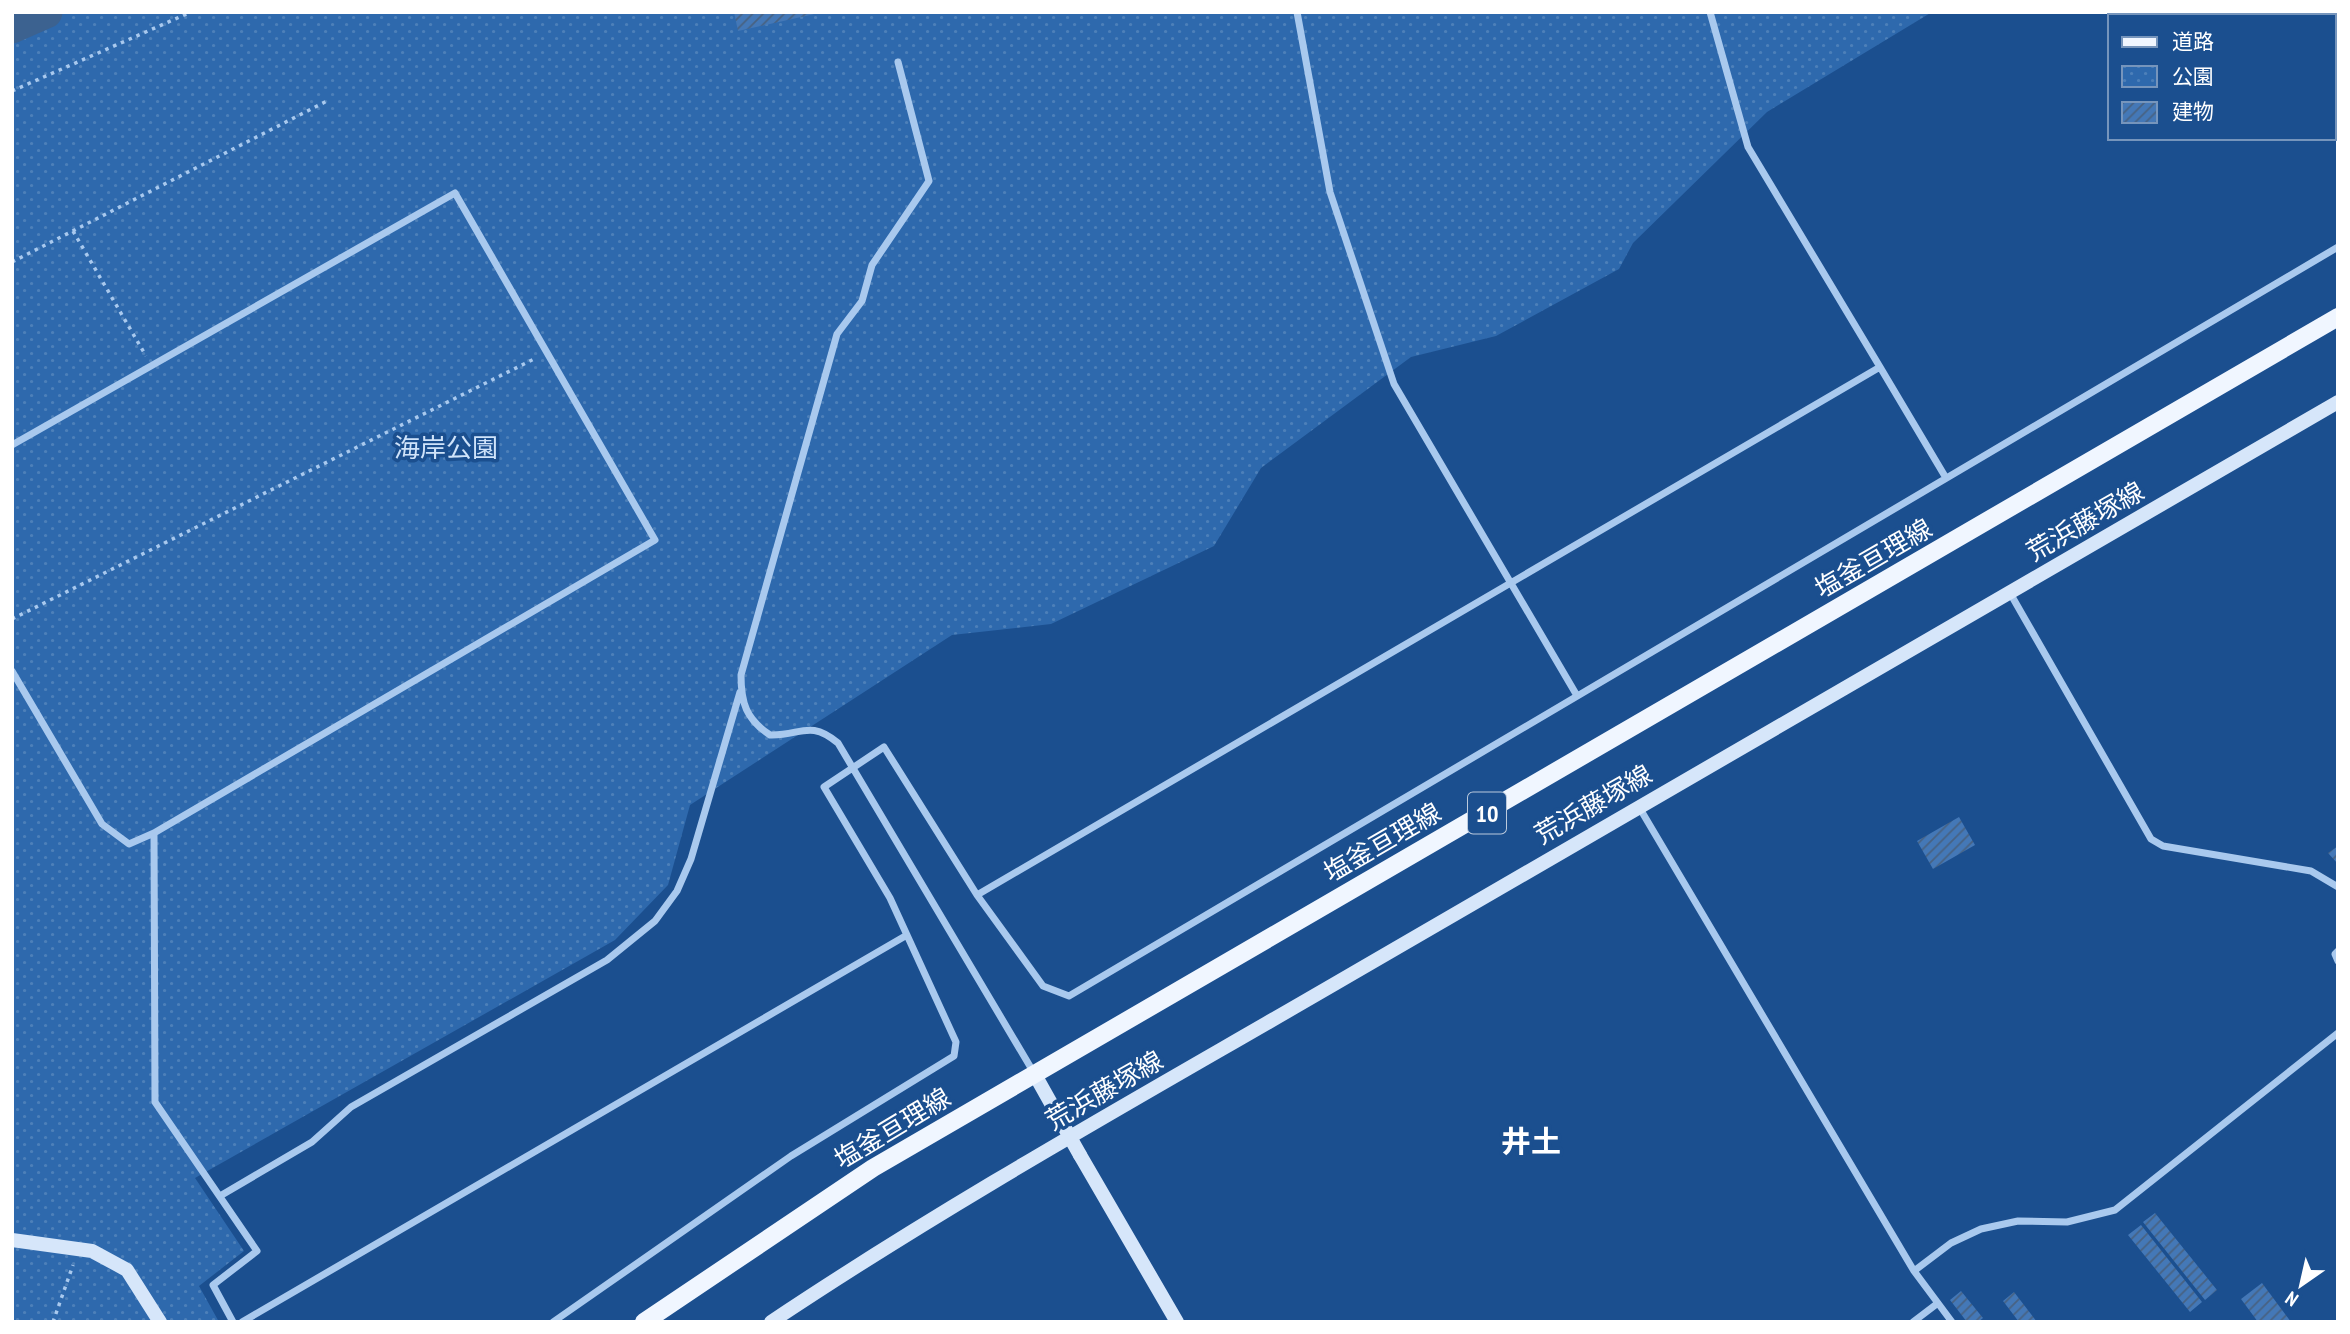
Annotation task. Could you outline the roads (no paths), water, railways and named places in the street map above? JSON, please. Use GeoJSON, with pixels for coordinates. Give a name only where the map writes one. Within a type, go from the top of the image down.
{"type":"FeatureCollection","features":[{"type":"Feature","properties":{"kind":"main road","name":"塩釜亘理線"},"geometry":{"type":"LineString","coordinates":[[644,1322],[873,1168],[2338,317]]}},
{"type":"Feature","properties":{"kind":"street"},"geometry":{"type":"LineString","coordinates":[[1297,12],[1330,192],[1395,384],[1576,694]]}},
{"type":"Feature","properties":{"kind":"street"},"geometry":{"type":"LineString","coordinates":[[1710,12],[1748,147],[1946,478]]}},
{"type":"Feature","properties":{"kind":"street"},"geometry":{"type":"LineString","coordinates":[[898,62],[929,181],[872,265],[862,301],[838,334],[741,675],[747,715],[769,735],[784,736],[811,728],[825,732],[838,743],[1034,1073],[1177,1322]]}},
{"type":"Feature","properties":{"kind":"street"},"geometry":{"type":"LineString","coordinates":[[12,445],[455,193],[655,540],[154,833],[129,844],[102,824],[12,671]]}},
{"type":"Feature","properties":{"kind":"street"},"geometry":{"type":"LineString","coordinates":[[553,1322],[791,1156],[954,1056],[956,1042],[890,898],[824,787],[884,747],[976,895],[1042,986],[1069,996],[1576,694],[2338,247]]}},
{"type":"Feature","properties":{"kind":"street"},"geometry":{"type":"LineString","coordinates":[[976,895],[1880,368]]}},
{"type":"Feature","properties":{"kind":"street","name":"荒浜藤塚線"},"geometry":{"type":"LineString","coordinates":[[771,1322],[848,1270],[1015,1170],[2338,402]]}},
{"type":"Feature","properties":{"kind":"street"},"geometry":{"type":"LineString","coordinates":[[2010,593],[2151,839],[2162,845],[2311,871],[2338,887]]}},
{"type":"Feature","properties":{"kind":"street"},"geometry":{"type":"LineString","coordinates":[[220,1196],[312,1142],[351,1107],[607,960],[646,930],[677,891],[691,859],[741,687]]}},
{"type":"Feature","properties":{"kind":"street"},"geometry":{"type":"LineString","coordinates":[[1639,807],[1914,1271],[1952,1322]]}},
{"type":"Feature","properties":{"kind":"street"},"geometry":{"type":"LineString","coordinates":[[154,833],[155,1102],[257,1251],[212,1285],[233,1322]]}},
{"type":"Feature","properties":{"kind":"street"},"geometry":{"type":"LineString","coordinates":[[242,1322],[906,935]]}},
{"type":"Feature","properties":{"kind":"street"},"geometry":{"type":"LineString","coordinates":[[2338,951],[2335,954],[2338,961]]}},
{"type":"Feature","properties":{"kind":"street"},"geometry":{"type":"LineString","coordinates":[[1914,1271],[1951,1243],[1981,1229],[2018,1221],[2067,1223],[2115,1210],[2338,1033]]}},
{"type":"Feature","properties":{"kind":"street"},"geometry":{"type":"LineString","coordinates":[[12,1240],[92,1251],[127,1270],[160,1322]]}},
{"type":"Feature","properties":{"kind":"street"},"geometry":{"type":"LineString","coordinates":[[1913,1322],[1938,1303]]}},
{"type":"Feature","properties":{"kind":"waterway"},"geometry":{"type":"LineString","coordinates":[[12,27],[46,12]]}},
{"type":"Feature","properties":{"kind":"district","name":"井土"},"geometry":{"type":"Point","coordinates":[1531,1140]}},
{"type":"Feature","properties":{"kind":"park label","name":"海岸公園"},"geometry":{"type":"Point","coordinates":[446,447]}}]}
